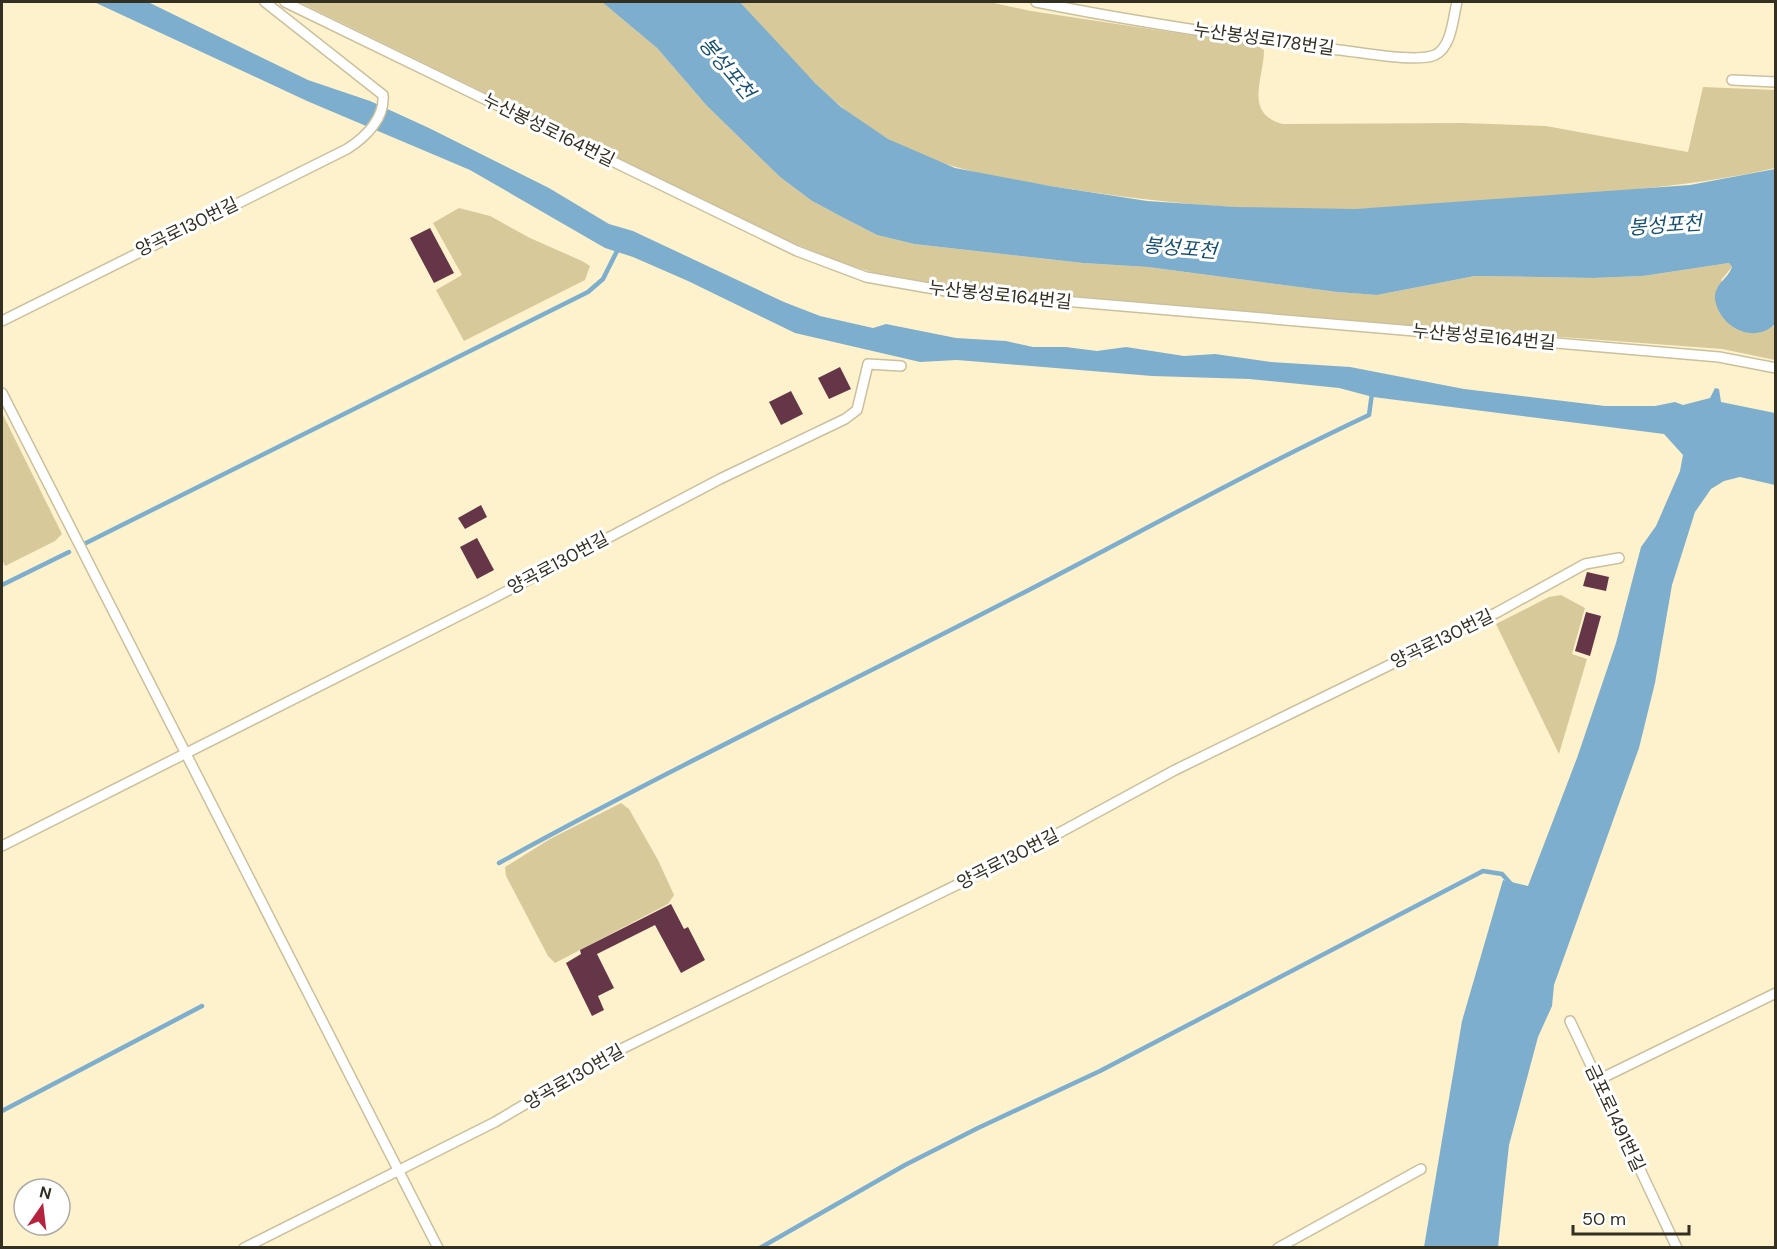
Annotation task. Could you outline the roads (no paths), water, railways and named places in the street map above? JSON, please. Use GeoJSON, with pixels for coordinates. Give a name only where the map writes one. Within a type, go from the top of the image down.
{"type":"FeatureCollection","features":[{"type":"Feature","properties":{"kind":"lane","name":"양곡로130번길"},"geometry":{"type":"LineString","coordinates":[[2,321],[347,149],[370,131],[384,105],[383,94],[286,21],[265,2]]}},
{"type":"Feature","properties":{"kind":"lane","name":"누산봉성로164번길"},"geometry":{"type":"LineString","coordinates":[[285,2],[797,251],[866,277],[903,285],[1009,297],[1719,357],[1776,369]]}},
{"type":"Feature","properties":{"kind":"lane","name":"누산봉성로178번길"},"geometry":{"type":"LineString","coordinates":[[1036,2],[1226,35],[1390,56],[1425,57],[1442,49],[1449,34],[1457,2]]}},
{"type":"Feature","properties":{"kind":"lane"},"geometry":{"type":"LineString","coordinates":[[1732,80],[1776,82]]}},
{"type":"Feature","properties":{"kind":"lane","name":"양곡로130번길"},"geometry":{"type":"LineString","coordinates":[[187,754],[710,484],[845,419],[857,410],[868,364],[901,366]]}},
{"type":"Feature","properties":{"kind":"lane"},"geometry":{"type":"LineString","coordinates":[[2,393],[251,884],[400,1169],[438,1248]]}},
{"type":"Feature","properties":{"kind":"lane","name":"양곡로130번길"},"geometry":{"type":"LineString","coordinates":[[244,1248],[495,1122],[605,1057],[1024,852],[1175,770],[1496,613],[1586,564],[1619,558]]}},
{"type":"Feature","properties":{"kind":"lane"},"geometry":{"type":"LineString","coordinates":[[2,846],[187,754]]}},
{"type":"Feature","properties":{"kind":"lane"},"geometry":{"type":"LineString","coordinates":[[1596,1081],[1776,993]]}},
{"type":"Feature","properties":{"kind":"lane","name":"금포로1491번길"},"geometry":{"type":"LineString","coordinates":[[1570,1021],[1596,1081],[1677,1248]]}},
{"type":"Feature","properties":{"kind":"lane"},"geometry":{"type":"LineString","coordinates":[[1278,1248],[1420,1169]]}},
{"type":"Feature","properties":{"kind":"water"},"geometry":{"type":"Polygon","coordinates":[[[94,2],[148,2],[308,80],[370,101],[429,128],[549,188],[609,224],[633,231],[784,302],[820,316],[873,328],[886,324],[956,338],[1006,341],[1033,347],[1066,347],[1097,351],[1126,347],[1184,356],[1215,354],[1271,362],[1350,367],[1464,389],[1605,406],[1655,406],[1675,402],[1683,405],[1710,398],[1715,388],[1719,389],[1721,402],[1775,413],[1775,485],[1740,477],[1724,481],[1711,489],[1695,512],[1672,585],[1655,683],[1639,748],[1554,985],[1552,1006],[1538,1037],[1509,1145],[1498,1247],[1424,1247],[1462,1021],[1503,880],[1528,886],[1577,758],[1616,643],[1641,547],[1656,526],[1680,471],[1683,455],[1664,434],[1373,397],[1339,388],[1249,379],[1152,376],[957,360],[920,362],[795,333],[688,281],[633,257],[605,248],[470,170],[307,101],[94,2]]]}},
{"type":"Feature","properties":{"kind":"water","name":"봉성포천"},"geometry":{"type":"Polygon","coordinates":[[[602,2],[740,2],[815,83],[841,107],[888,139],[955,168],[1147,201],[1236,207],[1355,209],[1690,185],[1775,169],[1775,324],[1767,330],[1748,333],[1730,325],[1723,318],[1718,309],[1715,294],[1732,267],[1729,263],[1643,276],[1593,278],[1475,276],[1377,295],[1337,292],[1148,267],[1083,263],[914,244],[877,235],[812,201],[780,177],[707,106],[657,48],[602,2]]]}},
{"type":"Feature","properties":{"kind":"waterway"},"geometry":{"type":"LineString","coordinates":[[86,543],[588,292],[603,279],[618,249]]}},
{"type":"Feature","properties":{"kind":"waterway"},"geometry":{"type":"LineString","coordinates":[[499,863],[680,767],[1032,588],[1271,463],[1369,415],[1372,393]]}},
{"type":"Feature","properties":{"kind":"waterway"},"geometry":{"type":"LineString","coordinates":[[2,585],[69,552]]}},
{"type":"Feature","properties":{"kind":"waterway"},"geometry":{"type":"LineString","coordinates":[[760,1248],[905,1165],[1100,1071],[1483,871],[1502,874],[1511,884]]}},
{"type":"Feature","properties":{"kind":"waterway"},"geometry":{"type":"LineString","coordinates":[[2,1111],[202,1006]]}}]}
